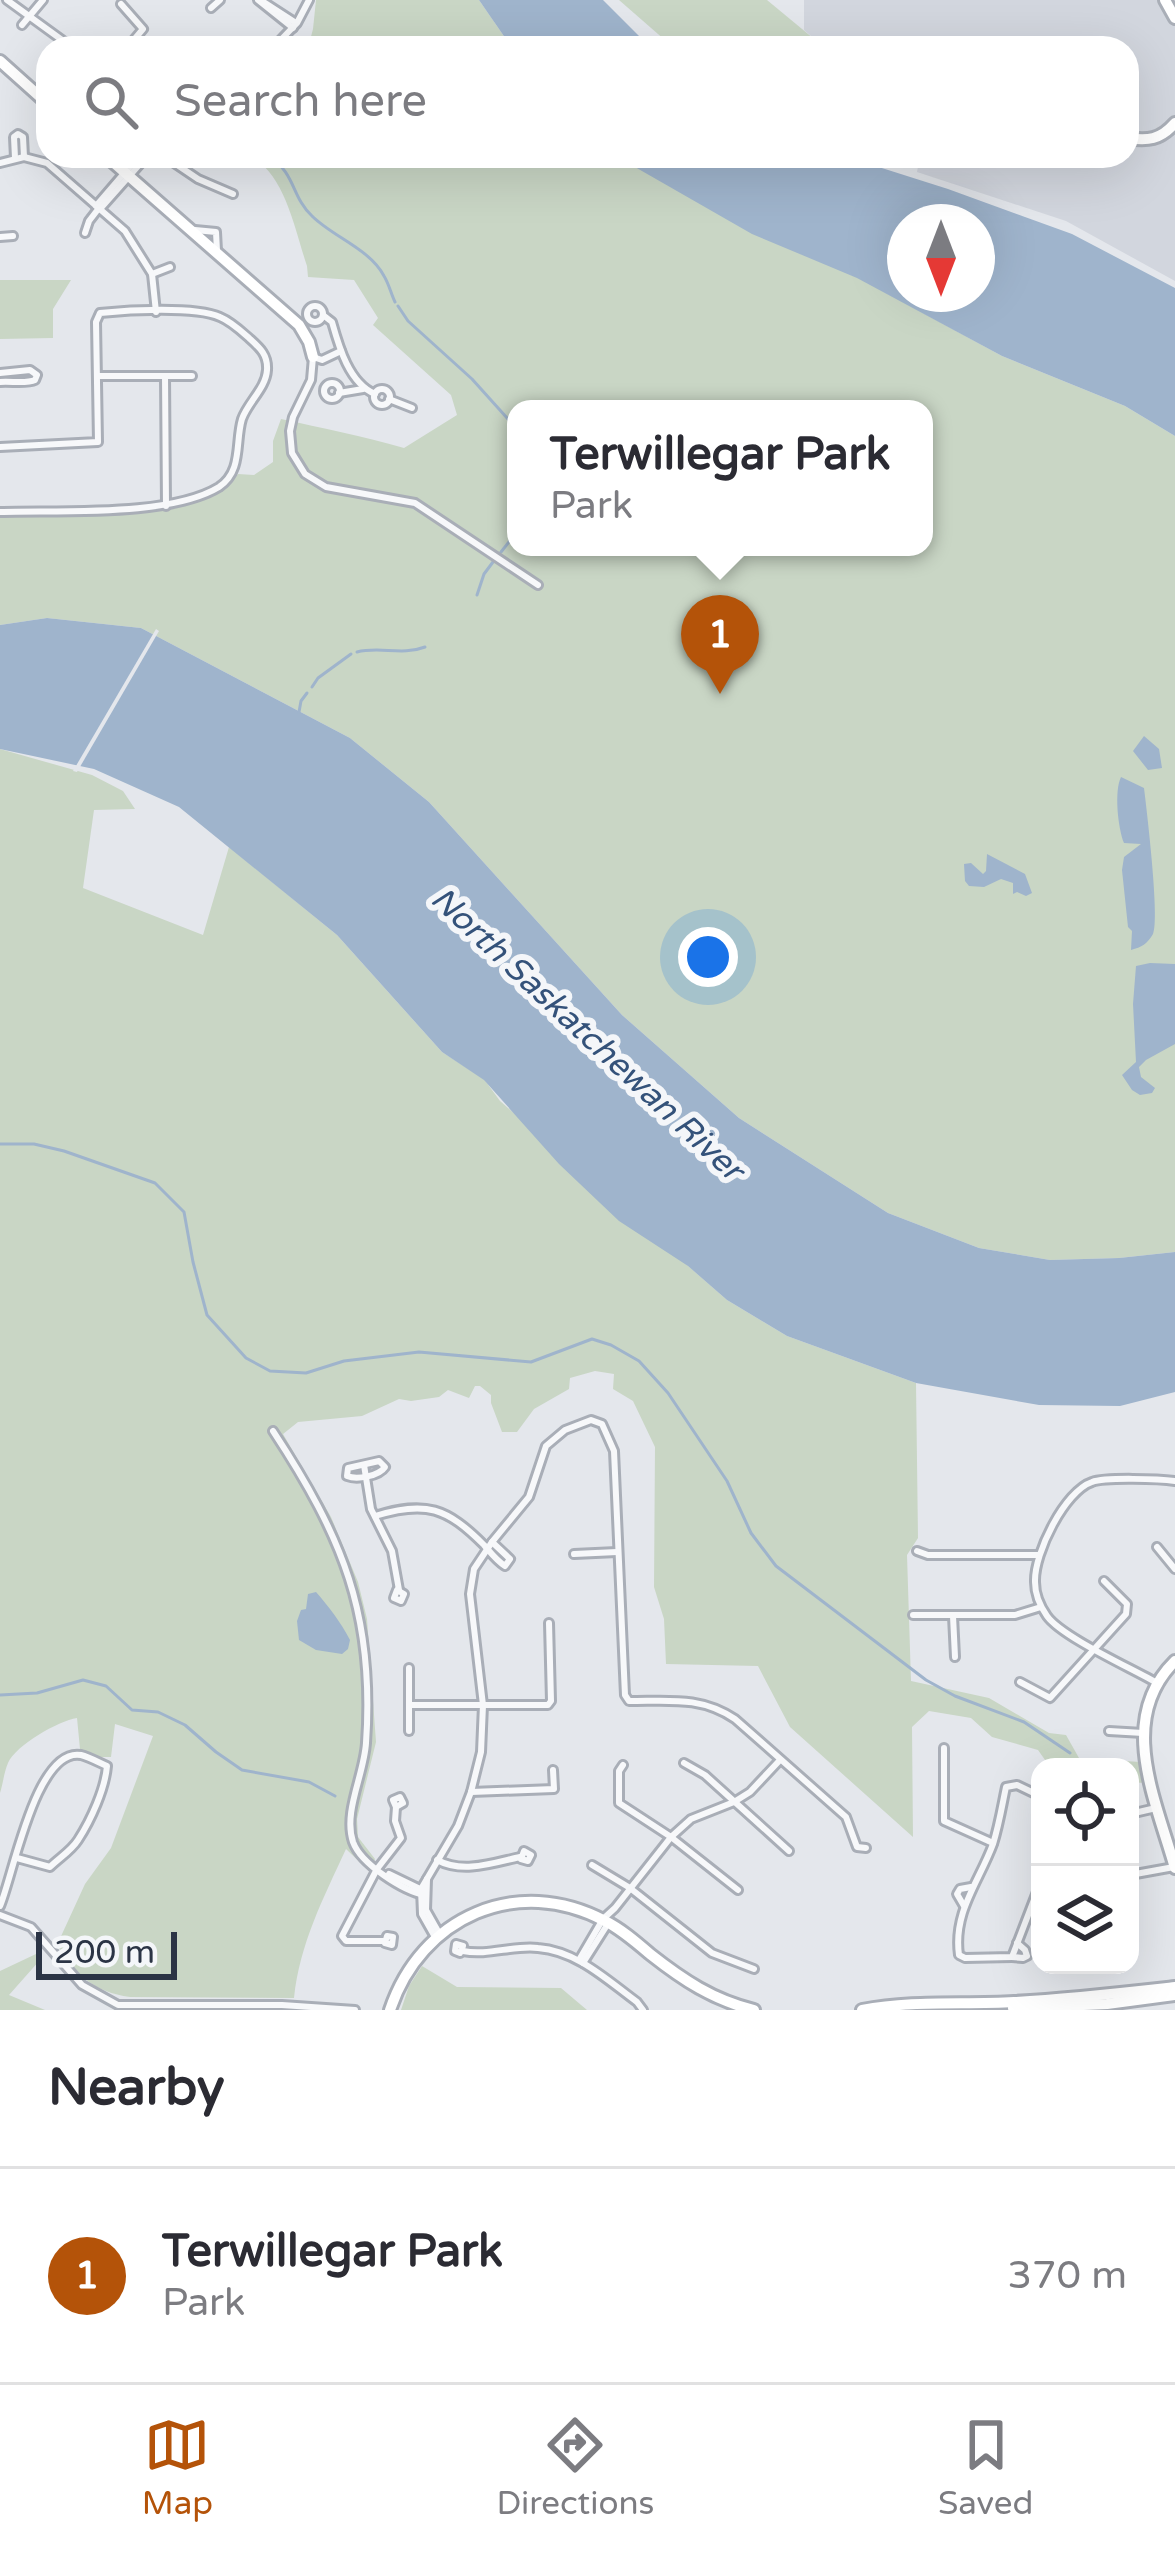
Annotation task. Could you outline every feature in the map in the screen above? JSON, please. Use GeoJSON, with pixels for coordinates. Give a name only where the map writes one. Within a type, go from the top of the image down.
{"type":"FeatureCollection","features":[{"type":"Feature","properties":{"kind":"street"},"geometry":{"type":"LineString","coordinates":[[7,0],[58,36]]}},
{"type":"Feature","properties":{"kind":"street"},"geometry":{"type":"LineString","coordinates":[[22,25],[43,0]]}},
{"type":"Feature","properties":{"kind":"street"},"geometry":{"type":"LineString","coordinates":[[211,8],[220,0]]}},
{"type":"Feature","properties":{"kind":"street"},"geometry":{"type":"LineString","coordinates":[[258,0],[295,26]]}},
{"type":"Feature","properties":{"kind":"street"},"geometry":{"type":"LineString","coordinates":[[285,36],[309,0]]}},
{"type":"Feature","properties":{"kind":"street"},"geometry":{"type":"LineString","coordinates":[[1165,0],[1175,17]]}},
{"type":"Feature","properties":{"kind":"street"},"geometry":{"type":"LineString","coordinates":[[121,4],[142,29],[136,36]]}},
{"type":"Feature","properties":{"kind":"street"},"geometry":{"type":"LineString","coordinates":[[0,61],[36,93]]}},
{"type":"Feature","properties":{"kind":"street"},"geometry":{"type":"LineString","coordinates":[[1139,139],[1153,140],[1175,123]]}},
{"type":"Feature","properties":{"kind":"street"},"geometry":{"type":"LineString","coordinates":[[0,163],[20,157],[36,159]]}},
{"type":"Feature","properties":{"kind":"street"},"geometry":{"type":"LineString","coordinates":[[54,168],[130,236],[152,274],[156,312]]}},
{"type":"Feature","properties":{"kind":"street"},"geometry":{"type":"LineString","coordinates":[[119,168],[299,326],[309,342],[311,380],[290,430],[292,453],[305,474],[326,487],[415,503],[538,585]]}},
{"type":"Feature","properties":{"kind":"street"},"geometry":{"type":"LineString","coordinates":[[86,232],[89,220],[132,168]]}},
{"type":"Feature","properties":{"kind":"street"},"geometry":{"type":"LineString","coordinates":[[182,168],[232,194]]}},
{"type":"Feature","properties":{"kind":"street"},"geometry":{"type":"LineString","coordinates":[[0,236],[13,236]]}},
{"type":"Feature","properties":{"kind":"street"},"geometry":{"type":"LineString","coordinates":[[152,274],[170,267]]}},
{"type":"Feature","properties":{"kind":"street"},"geometry":{"type":"LineString","coordinates":[[0,447],[98,442],[98,314],[194,311],[222,318],[261,349],[266,359],[262,385],[242,418],[237,460],[230,477],[215,489],[166,506],[0,512]]}},
{"type":"Feature","properties":{"kind":"street"},"geometry":{"type":"LineString","coordinates":[[322,315],[334,325],[339,347],[363,389]]}},
{"type":"Feature","properties":{"kind":"street"},"geometry":{"type":"LineString","coordinates":[[313,358],[322,361],[339,347]]}},
{"type":"Feature","properties":{"kind":"street"},"geometry":{"type":"LineString","coordinates":[[30,370],[38,375],[31,382],[0,377],[30,370]]}},
{"type":"Feature","properties":{"kind":"street"},"geometry":{"type":"LineString","coordinates":[[98,376],[192,376]]}},
{"type":"Feature","properties":{"kind":"street"},"geometry":{"type":"LineString","coordinates":[[165,376],[166,506]]}},
{"type":"Feature","properties":{"kind":"street"},"geometry":{"type":"LineString","coordinates":[[339,394],[386,390],[389,399],[412,408]]}},
{"type":"Feature","properties":{"kind":"street"},"geometry":{"type":"LineString","coordinates":[[437,1935],[423,1892],[427,1875],[458,1826],[481,1752],[483,1705],[470,1594],[474,1569],[529,1497],[547,1446],[565,1430],[591,1420],[602,1424],[614,1451],[625,1695],[629,1701],[717,1707],[846,1817],[857,1847],[866,1847]]}},
{"type":"Feature","properties":{"kind":"street"},"geometry":{"type":"LineString","coordinates":[[273,1431],[328,1522],[350,1576],[364,1636],[365,1764],[352,1806],[351,1835],[356,1849],[381,1871],[423,1892]]}},
{"type":"Feature","properties":{"kind":"street"},"geometry":{"type":"LineString","coordinates":[[380,1461],[385,1467],[381,1473],[366,1476],[350,1478],[346,1472],[364,1465],[380,1461]]}},
{"type":"Feature","properties":{"kind":"street"},"geometry":{"type":"LineString","coordinates":[[364,1465],[371,1509],[395,1561],[399,1590]]}},
{"type":"Feature","properties":{"kind":"street"},"geometry":{"type":"LineString","coordinates":[[1157,1683],[1059,1628],[1041,1607],[1035,1582],[1040,1555],[1066,1502],[1086,1484],[1110,1479],[1175,1481]]}},
{"type":"Feature","properties":{"kind":"street"},"geometry":{"type":"LineString","coordinates":[[376,1516],[400,1508],[434,1509],[489,1545]]}},
{"type":"Feature","properties":{"kind":"street"},"geometry":{"type":"LineString","coordinates":[[1157,1547],[1175,1569]]}},
{"type":"Feature","properties":{"kind":"street"},"geometry":{"type":"LineString","coordinates":[[917,1551],[928,1556],[1040,1555]]}},
{"type":"Feature","properties":{"kind":"street"},"geometry":{"type":"LineString","coordinates":[[574,1554],[617,1552]]}},
{"type":"Feature","properties":{"kind":"street"},"geometry":{"type":"LineString","coordinates":[[1020,1682],[1050,1698],[1096,1649],[1129,1609],[1104,1581]]}},
{"type":"Feature","properties":{"kind":"street"},"geometry":{"type":"LineString","coordinates":[[913,1615],[1015,1615],[1041,1607]]}},
{"type":"Feature","properties":{"kind":"street"},"geometry":{"type":"LineString","coordinates":[[953,1616],[955,1658]]}},
{"type":"Feature","properties":{"kind":"street"},"geometry":{"type":"LineString","coordinates":[[410,1705],[548,1705],[549,1623]]}},
{"type":"Feature","properties":{"kind":"street"},"geometry":{"type":"LineString","coordinates":[[1139,1873],[1175,1867],[1146,1770],[1143,1733],[1148,1701],[1175,1660]]}},
{"type":"Feature","properties":{"kind":"street"},"geometry":{"type":"LineString","coordinates":[[409,1668],[409,1731]]}},
{"type":"Feature","properties":{"kind":"street"},"geometry":{"type":"LineString","coordinates":[[1108,1731],[1143,1733]]}},
{"type":"Feature","properties":{"kind":"street"},"geometry":{"type":"LineString","coordinates":[[944,1748],[944,1821],[993,1843]]}},
{"type":"Feature","properties":{"kind":"street"},"geometry":{"type":"LineString","coordinates":[[17,1858],[50,1867],[68,1852],[88,1821],[107,1766],[79,1754],[52,1768],[28,1816],[0,1911],[31,1927],[82,1985],[118,2007],[355,2010]]}},
{"type":"Feature","properties":{"kind":"street"},"geometry":{"type":"LineString","coordinates":[[581,1962],[615,1908],[670,1837],[691,1820],[750,1792],[780,1760]]}},
{"type":"Feature","properties":{"kind":"street"},"geometry":{"type":"LineString","coordinates":[[684,1763],[705,1775],[789,1851]]}},
{"type":"Feature","properties":{"kind":"street"},"geometry":{"type":"LineString","coordinates":[[623,1765],[620,1803],[738,1890]]}},
{"type":"Feature","properties":{"kind":"street"},"geometry":{"type":"LineString","coordinates":[[471,1792],[554,1789],[554,1770]]}},
{"type":"Feature","properties":{"kind":"street"},"geometry":{"type":"LineString","coordinates":[[1031,1792],[1008,1785],[993,1843],[964,1906],[957,1948],[961,1957],[1012,1958],[1031,1907]]}},
{"type":"Feature","properties":{"kind":"street"},"geometry":{"type":"LineString","coordinates":[[384,1941],[346,1941],[342,1936],[401,1838],[396,1807]]}},
{"type":"Feature","properties":{"kind":"street"},"geometry":{"type":"LineString","coordinates":[[1139,1812],[1156,1808]]}},
{"type":"Feature","properties":{"kind":"street"},"geometry":{"type":"LineString","coordinates":[[437,1860],[471,1867],[520,1857]]}},
{"type":"Feature","properties":{"kind":"street"},"geometry":{"type":"LineString","coordinates":[[592,1865],[630,1888],[712,1953],[754,1969]]}},
{"type":"Feature","properties":{"kind":"street"},"geometry":{"type":"LineString","coordinates":[[390,2010],[408,1969],[437,1935],[484,1910],[517,1903],[566,1906],[606,1921],[727,2007],[754,2010]]}},
{"type":"Feature","properties":{"kind":"street"},"geometry":{"type":"LineString","coordinates":[[463,1951],[538,1948],[581,1962],[643,2010],[648,2006],[652,2010]]}},
{"type":"Feature","properties":{"kind":"street"},"geometry":{"type":"LineString","coordinates":[[878,2010],[1175,1991]]}},
{"type":"Feature","properties":{"kind":"street"},"geometry":{"type":"LineString","coordinates":[[966,2010],[1071,2006],[1175,1991]]}},
{"type":"Feature","properties":{"kind":"street"},"geometry":{"type":"LineString","coordinates":[[862,2010],[978,2009]]}},
{"type":"Feature","properties":{"kind":"shaded area"},"geometry":{"type":"Polygon","coordinates":[[[804,0],[1175,0],[1175,281],[1066,221],[917,172],[918,168],[1139,168],[1139,36],[811,36],[804,30],[804,0]]]}},
{"type":"Feature","properties":{"kind":"green space"},"geometry":{"type":"Polygon","coordinates":[[[316,0],[479,0],[504,36],[311,36],[316,0]]]}},
{"type":"Feature","properties":{"kind":"green space"},"geometry":{"type":"Polygon","coordinates":[[[619,0],[767,0],[810,36],[660,36],[619,0]]]}},
{"type":"Feature","properties":{"kind":"green space"},"geometry":{"type":"Polygon","coordinates":[[[265,168],[638,168],[887,293],[887,312],[921,312],[1002,356],[1125,406],[1175,436],[1175,1252],[1050,1260],[979,1248],[888,1213],[739,1118],[622,1015],[429,802],[350,738],[141,628],[47,618],[0,625],[0,516],[128,511],[197,499],[222,489],[238,474],[254,475],[273,462],[273,441],[281,419],[404,448],[457,415],[451,395],[373,325],[378,318],[354,280],[308,277],[280,189],[265,168]]]}},
{"type":"Feature","properties":{"kind":"green space"},"geometry":{"type":"Polygon","coordinates":[[[0,280],[71,280],[53,309],[53,338],[0,339],[0,280]]]}},
{"type":"Feature","properties":{"kind":"green space"},"geometry":{"type":"Polygon","coordinates":[[[0,749],[92,775],[123,791],[135,809],[94,810],[83,888],[203,935],[229,847],[337,935],[442,1052],[484,1079],[500,1101],[727,1300],[787,1336],[916,1383],[918,1538],[907,1555],[911,1681],[989,1698],[1049,1733],[1066,1735],[1079,1758],[1044,1758],[1038,1750],[992,1737],[971,1718],[929,1711],[912,1727],[913,1837],[790,1727],[758,1666],[666,1664],[664,1619],[654,1587],[655,1447],[633,1401],[613,1389],[614,1374],[595,1371],[570,1378],[569,1389],[534,1409],[517,1432],[502,1432],[491,1395],[475,1386],[469,1398],[448,1390],[439,1397],[399,1399],[362,1416],[298,1422],[283,1434],[331,1517],[358,1582],[367,1619],[376,1742],[357,1819],[358,1837],[375,1859],[370,1872],[346,1849],[307,1940],[294,1998],[130,1997],[96,1986],[71,1965],[57,1945],[85,1884],[111,1848],[153,1736],[115,1724],[111,1757],[100,1757],[80,1749],[77,1718],[69,1720],[38,1735],[12,1756],[0,1793],[0,749]]]}},
{"type":"Feature","properties":{"kind":"green space"},"geometry":{"type":"Polygon","coordinates":[[[36,1954],[40,1960],[9,1995],[45,2010],[0,2010],[0,1971],[36,1954]]]}},
{"type":"Feature","properties":{"kind":"green space"},"geometry":{"type":"Polygon","coordinates":[[[422,1966],[457,1987],[561,1988],[587,2010],[401,2010],[422,1966]]]}},
{"type":"Feature","properties":{"kind":"water"},"geometry":{"type":"Polygon","coordinates":[[[479,0],[603,0],[639,36],[504,36],[479,0]]]}},
{"type":"Feature","properties":{"kind":"water"},"geometry":{"type":"Polygon","coordinates":[[[637,168],[882,168],[989,204],[887,204],[887,294],[752,234],[637,168]]]}},
{"type":"Feature","properties":{"kind":"water"},"geometry":{"type":"Polygon","coordinates":[[[995,206],[1072,234],[1175,288],[1175,436],[1125,406],[1002,356],[920,312],[995,312],[995,206]]]}},
{"type":"Feature","properties":{"kind":"water","name":"North Saskatchewan River"},"geometry":{"type":"Polygon","coordinates":[[[47,618],[141,628],[350,738],[429,802],[622,1015],[739,1118],[888,1213],[979,1248],[1050,1260],[1175,1252],[1175,1392],[1120,1406],[1039,1405],[916,1383],[787,1336],[727,1300],[688,1266],[619,1221],[559,1164],[484,1080],[442,1052],[337,935],[179,807],[94,769],[0,749],[0,625],[47,618]]]}},
{"type":"Feature","properties":{"kind":"water"},"geometry":{"type":"Polygon","coordinates":[[[1144,736],[1159,749],[1162,768],[1148,770],[1133,751],[1144,736]]]}},
{"type":"Feature","properties":{"kind":"water"},"geometry":{"type":"Polygon","coordinates":[[[1121,777],[1144,788],[1154,888],[1153,934],[1144,945],[1131,950],[1122,870],[1124,857],[1141,844],[1124,843],[1117,800],[1121,777]]]}},
{"type":"Feature","properties":{"kind":"water"},"geometry":{"type":"Polygon","coordinates":[[[987,854],[1025,874],[1032,893],[1013,894],[1013,883],[1001,879],[984,887],[969,886],[964,864],[971,863],[983,874],[987,854]]]}},
{"type":"Feature","properties":{"kind":"water"},"geometry":{"type":"Polygon","coordinates":[[[1175,964],[1175,1044],[1139,1067],[1141,1077],[1155,1088],[1140,1095],[1122,1075],[1136,1062],[1136,966],[1175,964]]]}},
{"type":"Feature","properties":{"kind":"water"},"geometry":{"type":"Polygon","coordinates":[[[316,1592],[350,1640],[342,1654],[316,1650],[299,1640],[297,1621],[306,1609],[308,1594],[316,1592]]]}},
{"type":"Feature","properties":{"kind":"pier"},"geometry":{"type":"Polygon","coordinates":[[[156,629],[77,772],[73,771],[156,629]]]}},
{"type":"Feature","properties":{"kind":"waterway"},"geometry":{"type":"LineString","coordinates":[[282,168],[312,216],[378,267],[395,302]]}},
{"type":"Feature","properties":{"kind":"waterway"},"geometry":{"type":"LineString","coordinates":[[398,306],[507,418]]}},
{"type":"Feature","properties":{"kind":"waterway"},"geometry":{"type":"LineString","coordinates":[[501,552],[507,544]]}},
{"type":"Feature","properties":{"kind":"waterway"},"geometry":{"type":"LineString","coordinates":[[477,595],[493,562]]}},
{"type":"Feature","properties":{"kind":"waterway"},"geometry":{"type":"LineString","coordinates":[[357,652],[425,647]]}},
{"type":"Feature","properties":{"kind":"waterway"},"geometry":{"type":"LineString","coordinates":[[312,687],[351,654]]}},
{"type":"Feature","properties":{"kind":"waterway"},"geometry":{"type":"LineString","coordinates":[[299,712],[307,693]]}},
{"type":"Feature","properties":{"kind":"waterway"},"geometry":{"type":"LineString","coordinates":[[0,1144],[34,1144],[64,1151],[155,1183],[184,1212],[207,1315],[246,1358],[270,1371],[306,1373],[344,1361],[419,1352],[531,1362],[592,1339],[611,1345],[639,1361],[668,1393],[727,1481],[751,1533],[776,1566],[926,1680],[1024,1722],[1070,1753]]}},
{"type":"Feature","properties":{"kind":"waterway"},"geometry":{"type":"LineString","coordinates":[[0,1695],[37,1693],[83,1680],[106,1686],[132,1710],[158,1712],[185,1725],[242,1770],[309,1782],[335,1796]]}},
{"type":"Feature","properties":{"kind":"place","name":"Terwillegar Park"},"geometry":{"type":"Point","coordinates":[720,694]}}]}
